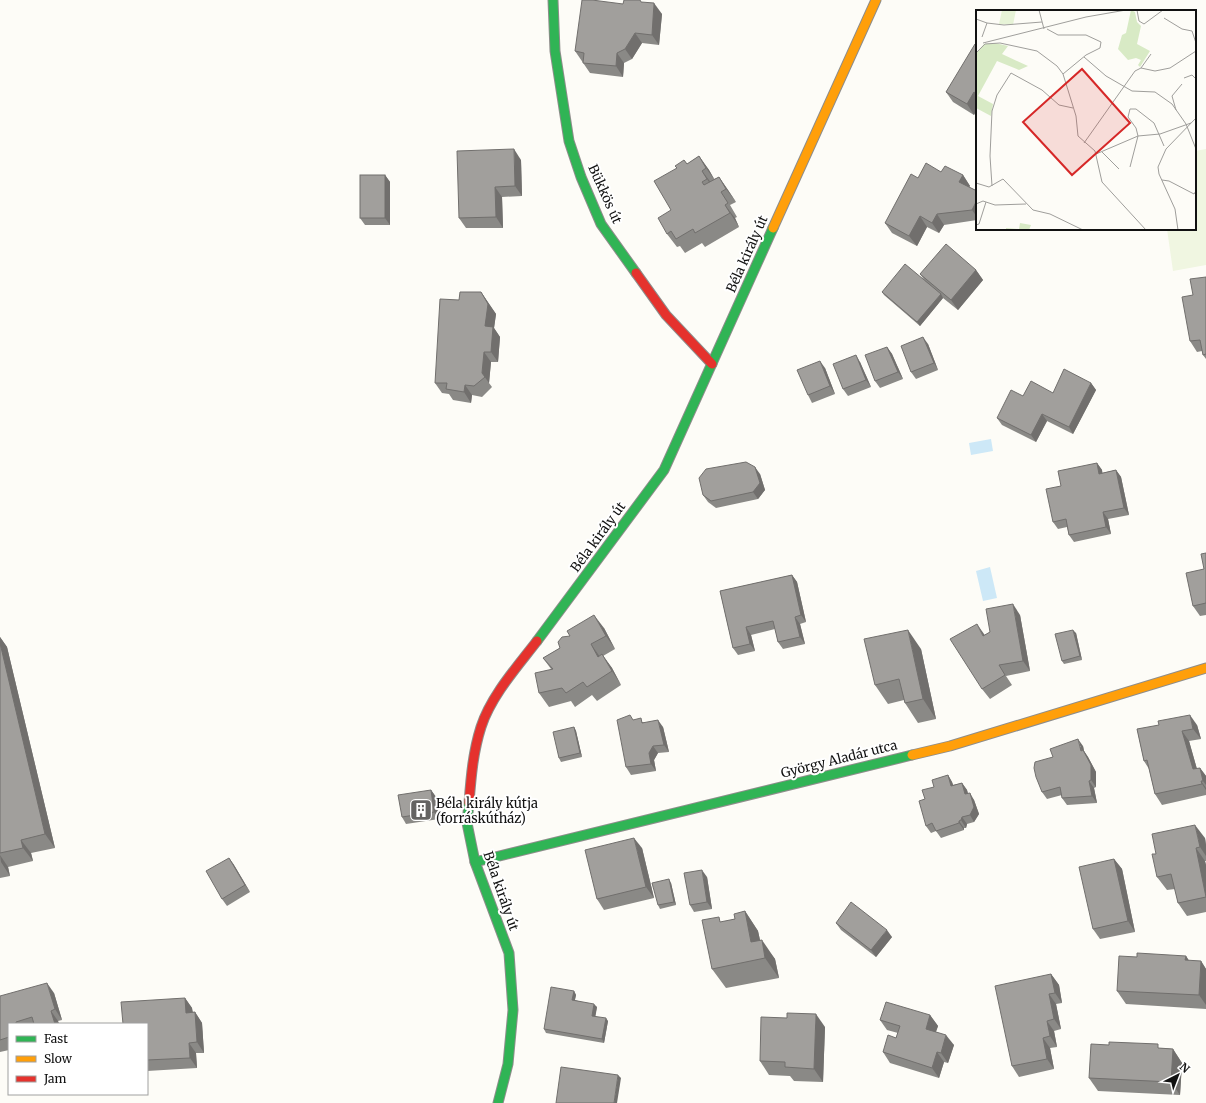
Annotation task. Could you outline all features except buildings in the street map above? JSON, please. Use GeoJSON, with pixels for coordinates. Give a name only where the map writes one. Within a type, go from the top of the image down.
{"type":"FeatureCollection","features":[{"type":"Feature","properties":{"kind":"street","name":"Bükkös út"},"geometry":{"type":"LineString","coordinates":[[553,0],[555,51],[569,141],[581,177],[598,217],[666,315],[712,364]]}},
{"type":"Feature","properties":{"kind":"street","name":"Béla király út"},"geometry":{"type":"LineString","coordinates":[[498,1103],[508,1064],[513,1010],[509,953],[475,862],[467,823],[473,758],[481,726],[501,687],[557,615],[664,470],[876,0]]}},
{"type":"Feature","properties":{"kind":"street","name":"György Aladár utca"},"geometry":{"type":"LineString","coordinates":[[475,862],[576,836],[950,746],[1206,668]]}},
{"type":"Feature","properties":{"kind":"green space"},"geometry":{"type":"Polygon","coordinates":[[[1206,149],[1206,265],[1173,271],[1167,230],[1196,230],[1196,151],[1206,149]]]}},
{"type":"Feature","properties":{"kind":"water"},"geometry":{"type":"Polygon","coordinates":[[[991,439],[993,451],[971,455],[969,443],[991,439]]]}},
{"type":"Feature","properties":{"kind":"water"},"geometry":{"type":"Polygon","coordinates":[[[990,567],[997,598],[983,601],[976,571],[990,567]]]}},
{"type":"Feature","properties":{"kind":"traffic: fast"},"geometry":{"type":"LineString","coordinates":[[553,0],[555,51],[569,141],[581,177],[601,224],[636,273]]}},
{"type":"Feature","properties":{"kind":"traffic: fast"},"geometry":{"type":"LineString","coordinates":[[537,641],[664,470],[773,228]]}},
{"type":"Feature","properties":{"kind":"traffic: fast"},"geometry":{"type":"LineString","coordinates":[[475,862],[912,755]]}},
{"type":"Feature","properties":{"kind":"traffic: fast"},"geometry":{"type":"LineString","coordinates":[[469,803],[467,823],[475,862],[509,953],[513,1010],[508,1064],[498,1103]]}},
{"type":"Feature","properties":{"kind":"traffic: slow"},"geometry":{"type":"LineString","coordinates":[[773,228],[876,0]]}},
{"type":"Feature","properties":{"kind":"traffic: slow"},"geometry":{"type":"LineString","coordinates":[[912,755],[950,746],[1206,668]]}},
{"type":"Feature","properties":{"kind":"traffic: jam"},"geometry":{"type":"LineString","coordinates":[[636,273],[666,315],[712,364]]}},
{"type":"Feature","properties":{"kind":"traffic: jam"},"geometry":{"type":"LineString","coordinates":[[469,803],[474,755],[485,715],[505,682],[537,641]]}},
{"type":"Feature","properties":{"kind":"place","name":"Béla király kútja (forráskútház)"},"geometry":{"type":"Point","coordinates":[421,810]}}]}
